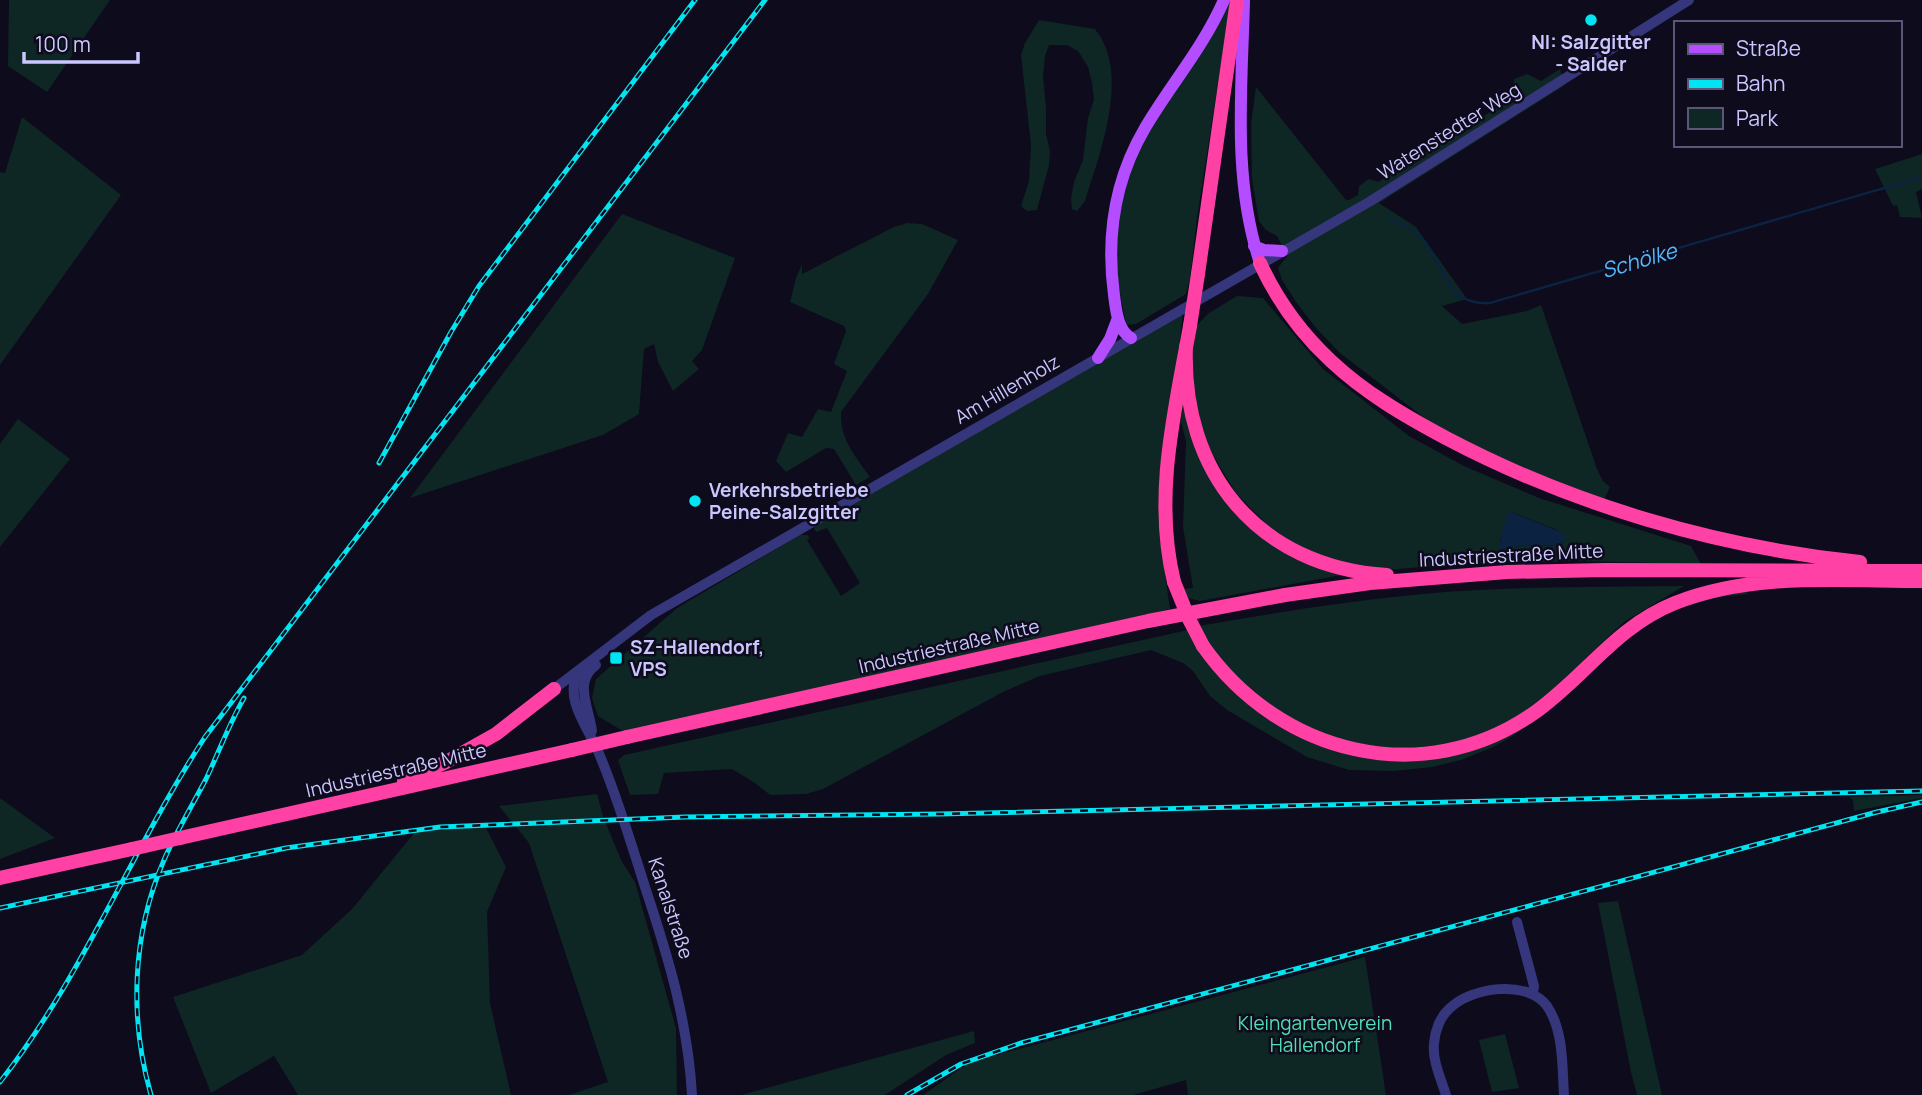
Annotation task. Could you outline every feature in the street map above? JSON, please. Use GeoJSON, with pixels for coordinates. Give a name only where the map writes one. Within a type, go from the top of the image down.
{"type":"FeatureCollection","features":[{"type":"Feature","properties":{"kind":"highway"},"geometry":{"type":"LineString","coordinates":[[1237,0],[1198,274],[1166,473],[1166,531],[1174,582],[1189,620],[1203,646],[1222,671],[1244,693],[1269,713],[1296,729],[1325,741],[1354,749],[1399,754],[1430,753],[1471,744],[1521,721],[1555,696],[1618,636],[1661,609],[1700,594],[1772,581],[1922,581]]}},
{"type":"Feature","properties":{"kind":"highway"},"geometry":{"type":"LineString","coordinates":[[1260,263],[1292,316],[1332,362],[1369,392],[1465,448],[1556,489],[1694,533],[1751,545],[1868,563],[1880,570]]}},
{"type":"Feature","properties":{"kind":"highway"},"geometry":{"type":"LineString","coordinates":[[1186,346],[1190,409],[1202,450],[1228,495],[1255,524],[1291,549],[1323,564],[1372,574],[1431,577]]}},
{"type":"Feature","properties":{"kind":"highway","name":"Industriestraße Mitte"},"geometry":{"type":"LineString","coordinates":[[0,878],[1216,607],[1370,583],[1507,572],[1922,571]]}},
{"type":"Feature","properties":{"kind":"highway"},"geometry":{"type":"LineString","coordinates":[[336,803],[405,781],[446,762],[496,734],[554,689]]}},
{"type":"Feature","properties":{"kind":"main road"},"geometry":{"type":"LineString","coordinates":[[1131,338],[1125,335],[1118,318],[1111,251],[1115,204],[1123,175],[1141,135],[1195,55],[1224,0]]}},
{"type":"Feature","properties":{"kind":"main road"},"geometry":{"type":"LineString","coordinates":[[1244,0],[1241,165],[1254,246],[1260,263]]}},
{"type":"Feature","properties":{"kind":"main road"},"geometry":{"type":"LineString","coordinates":[[1254,246],[1264,250],[1282,251]]}},
{"type":"Feature","properties":{"kind":"main road"},"geometry":{"type":"LineString","coordinates":[[1098,358],[1110,339],[1118,318]]}},
{"type":"Feature","properties":{"kind":"street","name":"Watenstedter Weg"},"geometry":{"type":"LineString","coordinates":[[1370,202],[1689,0]]}},
{"type":"Feature","properties":{"kind":"street","name":"Am Hillenholz"},"geometry":{"type":"LineString","coordinates":[[554,689],[651,615],[1370,202]]}},
{"type":"Feature","properties":{"kind":"street","name":"Am Hillenholz"},"geometry":{"type":"LineString","coordinates":[[583,695],[588,671],[664,609]]}},
{"type":"Feature","properties":{"kind":"street"},"geometry":{"type":"LineString","coordinates":[[572,688],[579,670]]}},
{"type":"Feature","properties":{"kind":"street"},"geometry":{"type":"LineString","coordinates":[[554,689],[572,688],[583,695]]}},
{"type":"Feature","properties":{"kind":"street","name":"Kanalstraße"},"geometry":{"type":"LineString","coordinates":[[572,688],[576,708],[593,738],[610,780],[673,973],[686,1035],[692,1095]]}},
{"type":"Feature","properties":{"kind":"street","name":"Kanalstraße"},"geometry":{"type":"LineString","coordinates":[[583,695],[590,715],[593,738]]}},
{"type":"Feature","properties":{"kind":"street"},"geometry":{"type":"LineString","coordinates":[[1517,922],[1534,986],[1532,993]]}},
{"type":"Feature","properties":{"kind":"street"},"geometry":{"type":"LineString","coordinates":[[1446,1095],[1434,1055],[1437,1029],[1450,1008],[1481,992],[1499,989],[1532,993],[1541,999],[1554,1020],[1561,1048],[1564,1095]]}},
{"type":"Feature","properties":{"kind":"green space"},"geometry":{"type":"Polygon","coordinates":[[[9,0],[110,0],[47,92],[8,66],[9,0]]]}},
{"type":"Feature","properties":{"kind":"green space"},"geometry":{"type":"Polygon","coordinates":[[[1228,2],[1230,6],[1186,294],[1136,324],[1126,325],[1118,281],[1115,232],[1134,156],[1228,2]]]}},
{"type":"Feature","properties":{"kind":"green space"},"geometry":{"type":"Polygon","coordinates":[[[1039,20],[1095,29],[1106,47],[1111,68],[1112,90],[1104,137],[1085,201],[1077,211],[1072,209],[1071,198],[1083,160],[1088,118],[1094,100],[1088,67],[1078,51],[1067,45],[1049,45],[1045,56],[1043,76],[1049,165],[1037,210],[1027,211],[1021,206],[1029,181],[1031,145],[1021,55],[1039,20]]]}},
{"type":"Feature","properties":{"kind":"green space"},"geometry":{"type":"Polygon","coordinates":[[[1560,69],[1565,85],[1379,203],[1416,227],[1467,299],[1442,306],[1462,324],[1527,311],[1541,305],[1597,469],[1603,481],[1610,487],[1604,500],[1545,482],[1439,429],[1340,353],[1316,328],[1282,280],[1278,268],[1287,256],[1277,236],[1266,230],[1259,221],[1252,179],[1251,124],[1256,87],[1346,200],[1349,200],[1358,195],[1359,186],[1369,179],[1378,182],[1511,99],[1514,79],[1527,74],[1541,81],[1560,69]]]}},
{"type":"Feature","properties":{"kind":"green space"},"geometry":{"type":"Polygon","coordinates":[[[22,117],[121,195],[0,365],[0,172],[5,173],[22,117]]]}},
{"type":"Feature","properties":{"kind":"green space"},"geometry":{"type":"Polygon","coordinates":[[[1922,154],[1922,189],[1916,192],[1922,218],[1900,217],[1897,205],[1893,206],[1875,169],[1922,154]]]}},
{"type":"Feature","properties":{"kind":"green space"},"geometry":{"type":"Polygon","coordinates":[[[622,214],[735,258],[702,350],[692,361],[699,369],[673,391],[658,362],[654,344],[644,349],[639,414],[603,435],[410,498],[622,214]]]}},
{"type":"Feature","properties":{"kind":"green space"},"geometry":{"type":"Polygon","coordinates":[[[907,223],[922,224],[958,240],[928,294],[841,412],[846,439],[870,477],[856,485],[834,449],[826,448],[786,472],[776,461],[788,433],[802,437],[818,409],[831,412],[847,371],[834,364],[846,331],[844,326],[790,302],[802,264],[802,274],[907,223]]]}},
{"type":"Feature","properties":{"kind":"green space"},"geometry":{"type":"Polygon","coordinates":[[[1237,296],[1263,298],[1323,369],[1409,436],[1464,466],[1539,498],[1691,546],[1701,564],[1574,561],[1465,564],[1382,570],[1317,556],[1272,530],[1236,493],[1210,450],[1195,403],[1192,358],[1196,326],[1209,313],[1237,296]],[[1511,512],[1500,540],[1502,549],[1525,545],[1558,546],[1557,530],[1511,512]]]}},
{"type":"Feature","properties":{"kind":"green space"},"geometry":{"type":"Polygon","coordinates":[[[1183,312],[1160,520],[1170,609],[626,733],[598,716],[592,698],[596,679],[677,608],[800,535],[810,538],[807,540],[841,596],[860,583],[827,528],[816,532],[816,525],[1183,312]]]}},
{"type":"Feature","properties":{"kind":"green space"},"geometry":{"type":"Polygon","coordinates":[[[1183,382],[1228,503],[1347,574],[1200,601],[1188,598],[1182,589],[1193,588],[1183,527],[1186,441],[1181,422],[1183,382]]]}},
{"type":"Feature","properties":{"kind":"green space"},"geometry":{"type":"Polygon","coordinates":[[[18,419],[70,459],[0,547],[0,444],[18,419]]]}},
{"type":"Feature","properties":{"kind":"green space"},"geometry":{"type":"Polygon","coordinates":[[[1684,586],[1624,622],[1551,691],[1521,714],[1493,729],[1461,741],[1428,747],[1384,748],[1338,739],[1280,714],[1220,662],[1199,626],[1366,600],[1455,591],[1684,586]]]}},
{"type":"Feature","properties":{"kind":"green space"},"geometry":{"type":"Polygon","coordinates":[[[1745,591],[1749,594],[1719,597],[1676,609],[1634,632],[1562,700],[1513,736],[1461,760],[1432,767],[1394,771],[1349,770],[1307,757],[1227,710],[1210,696],[1193,671],[1183,663],[1151,650],[1040,676],[1005,691],[823,789],[806,794],[770,795],[732,769],[664,773],[658,794],[630,795],[618,760],[624,755],[1188,630],[1230,685],[1356,754],[1484,743],[1618,641],[1674,606],[1745,591]]]}},
{"type":"Feature","properties":{"kind":"green space"},"geometry":{"type":"Polygon","coordinates":[[[597,794],[621,860],[635,882],[676,1028],[677,1095],[569,1095],[608,1082],[529,843],[499,806],[597,794]]]}},
{"type":"Feature","properties":{"kind":"green space"},"geometry":{"type":"Polygon","coordinates":[[[1922,795],[1922,798],[1854,811],[1853,800],[1849,797],[1922,795]]]}},
{"type":"Feature","properties":{"kind":"green space"},"geometry":{"type":"Polygon","coordinates":[[[0,798],[55,838],[0,859],[0,798]]]}},
{"type":"Feature","properties":{"kind":"green space"},"geometry":{"type":"Polygon","coordinates":[[[485,826],[506,867],[487,912],[490,1003],[511,1095],[298,1095],[274,1056],[211,1093],[173,997],[302,955],[352,909],[415,832],[485,826]]]}},
{"type":"Feature","properties":{"kind":"green space"},"geometry":{"type":"Polygon","coordinates":[[[1618,901],[1662,1095],[1637,1095],[1631,1072],[1598,903],[1618,901]]]}},
{"type":"Feature","properties":{"kind":"green space","name":"Kleingartenverein Hallendorf"},"geometry":{"type":"Polygon","coordinates":[[[1365,957],[1386,1095],[1188,1095],[1186,1080],[1133,1095],[923,1095],[970,1062],[1365,957]]]}},
{"type":"Feature","properties":{"kind":"green space"},"geometry":{"type":"Polygon","coordinates":[[[974,1031],[975,1043],[946,1055],[885,1095],[741,1095],[974,1031]]]}},
{"type":"Feature","properties":{"kind":"green space"},"geometry":{"type":"Polygon","coordinates":[[[1505,1034],[1519,1088],[1492,1092],[1479,1040],[1505,1034]]]}},
{"type":"Feature","properties":{"kind":"water"},"geometry":{"type":"Polygon","coordinates":[[[1511,512],[1563,533],[1563,544],[1525,545],[1502,549],[1499,547],[1507,514],[1511,512]]]}},
{"type":"Feature","properties":{"kind":"waterway","name":"Schölke"},"geometry":{"type":"LineString","coordinates":[[1389,217],[1418,235],[1446,280],[1462,297],[1474,302],[1490,303],[1922,177]]}},
{"type":"Feature","properties":{"kind":"railway"},"geometry":{"type":"LineString","coordinates":[[379,463],[479,286],[695,0]]}},
{"type":"Feature","properties":{"kind":"railway"},"geometry":{"type":"LineString","coordinates":[[0,1082],[57,999],[154,823],[205,737],[765,0]]}},
{"type":"Feature","properties":{"kind":"railway"},"geometry":{"type":"LineString","coordinates":[[151,1095],[139,1036],[137,1006],[137,976],[145,917],[153,888],[169,850],[244,698]]}},
{"type":"Feature","properties":{"kind":"railway"},"geometry":{"type":"LineString","coordinates":[[0,908],[286,848],[440,827],[685,817],[939,814],[1922,791]]}},
{"type":"Feature","properties":{"kind":"railway"},"geometry":{"type":"LineString","coordinates":[[907,1095],[961,1064],[1021,1043],[1922,802]]}},
{"type":"Feature","properties":{"kind":"place","name":"NI: Salzgitter - Salder"},"geometry":{"type":"Point","coordinates":[1591,20]}},
{"type":"Feature","properties":{"kind":"place","name":"Verkehrsbetriebe Peine-Salzgitter"},"geometry":{"type":"Point","coordinates":[695,501]}},
{"type":"Feature","properties":{"kind":"place","name":"SZ-Hallendorf, VPS"},"geometry":{"type":"Point","coordinates":[616,658]}}]}
